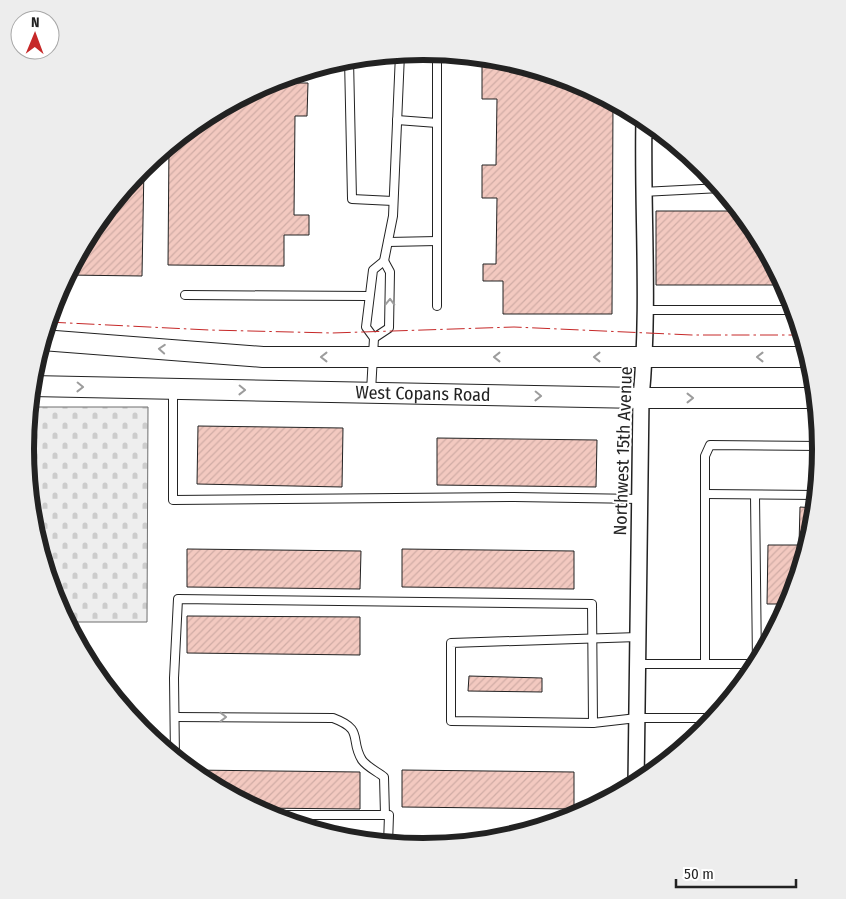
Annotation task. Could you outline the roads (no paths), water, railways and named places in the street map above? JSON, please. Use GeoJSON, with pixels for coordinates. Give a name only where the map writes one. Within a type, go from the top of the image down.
{"type":"FeatureCollection","features":[{"type":"Feature","properties":{"kind":"main road","name":"West Copans Road"},"geometry":{"type":"LineString","coordinates":[[49,341],[263,357],[373,347],[645,357],[801,357]]}},
{"type":"Feature","properties":{"kind":"main road","name":"West Copans Road"},"geometry":{"type":"LineString","coordinates":[[39,386],[642,398],[809,398]]}},
{"type":"Feature","properties":{"kind":"street","name":"Northwest 15th Avenue"},"geometry":{"type":"LineString","coordinates":[[636,775],[642,398],[645,357],[642,192],[644,130]]}},
{"type":"Feature","properties":{"kind":"lane"},"geometry":{"type":"LineString","coordinates":[[370,393],[373,347],[366,327],[373,270],[384,261],[394,201],[400,61]]}},
{"type":"Feature","properties":{"kind":"lane"},"geometry":{"type":"LineString","coordinates":[[437,61],[437,306]]}},
{"type":"Feature","properties":{"kind":"lane"},"geometry":{"type":"LineString","coordinates":[[349,68],[352,199],[394,201]]}},
{"type":"Feature","properties":{"kind":"lane"},"geometry":{"type":"LineString","coordinates":[[397,120],[437,123]]}},
{"type":"Feature","properties":{"kind":"lane"},"geometry":{"type":"LineString","coordinates":[[644,134],[650,134]]}},
{"type":"Feature","properties":{"kind":"lane"},"geometry":{"type":"LineString","coordinates":[[642,192],[712,188]]}},
{"type":"Feature","properties":{"kind":"lane"},"geometry":{"type":"LineString","coordinates":[[388,242],[437,241]]}},
{"type":"Feature","properties":{"kind":"lane"},"geometry":{"type":"LineString","coordinates":[[373,347],[389,328],[390,272],[384,261]]}},
{"type":"Feature","properties":{"kind":"lane"},"geometry":{"type":"LineString","coordinates":[[185,294],[369,296]]}},
{"type":"Feature","properties":{"kind":"lane"},"geometry":{"type":"LineString","coordinates":[[644,310],[787,310]]}},
{"type":"Feature","properties":{"kind":"lane"},"geometry":{"type":"LineString","coordinates":[[173,389],[173,500],[514,497],[640,499]]}},
{"type":"Feature","properties":{"kind":"lane"},"geometry":{"type":"LineString","coordinates":[[705,664],[705,456],[710,445],[812,446]]}},
{"type":"Feature","properties":{"kind":"lane"},"geometry":{"type":"LineString","coordinates":[[705,494],[809,495]]}},
{"type":"Feature","properties":{"kind":"lane"},"geometry":{"type":"LineString","coordinates":[[754,495],[757,650]]}},
{"type":"Feature","properties":{"kind":"lane"},"geometry":{"type":"LineString","coordinates":[[175,749],[174,678],[178,599],[592,604],[592,723]]}},
{"type":"Feature","properties":{"kind":"lane"},"geometry":{"type":"LineString","coordinates":[[638,637],[451,643],[451,721],[592,723],[637,718],[705,718]]}},
{"type":"Feature","properties":{"kind":"lane"},"geometry":{"type":"LineString","coordinates":[[638,664],[748,664]]}},
{"type":"Feature","properties":{"kind":"lane"},"geometry":{"type":"LineString","coordinates":[[175,717],[333,718],[345,722],[355,732],[363,762],[384,778],[385,815]]}},
{"type":"Feature","properties":{"kind":"lane"},"geometry":{"type":"LineString","coordinates":[[290,815],[389,815],[388,837]]}}]}
